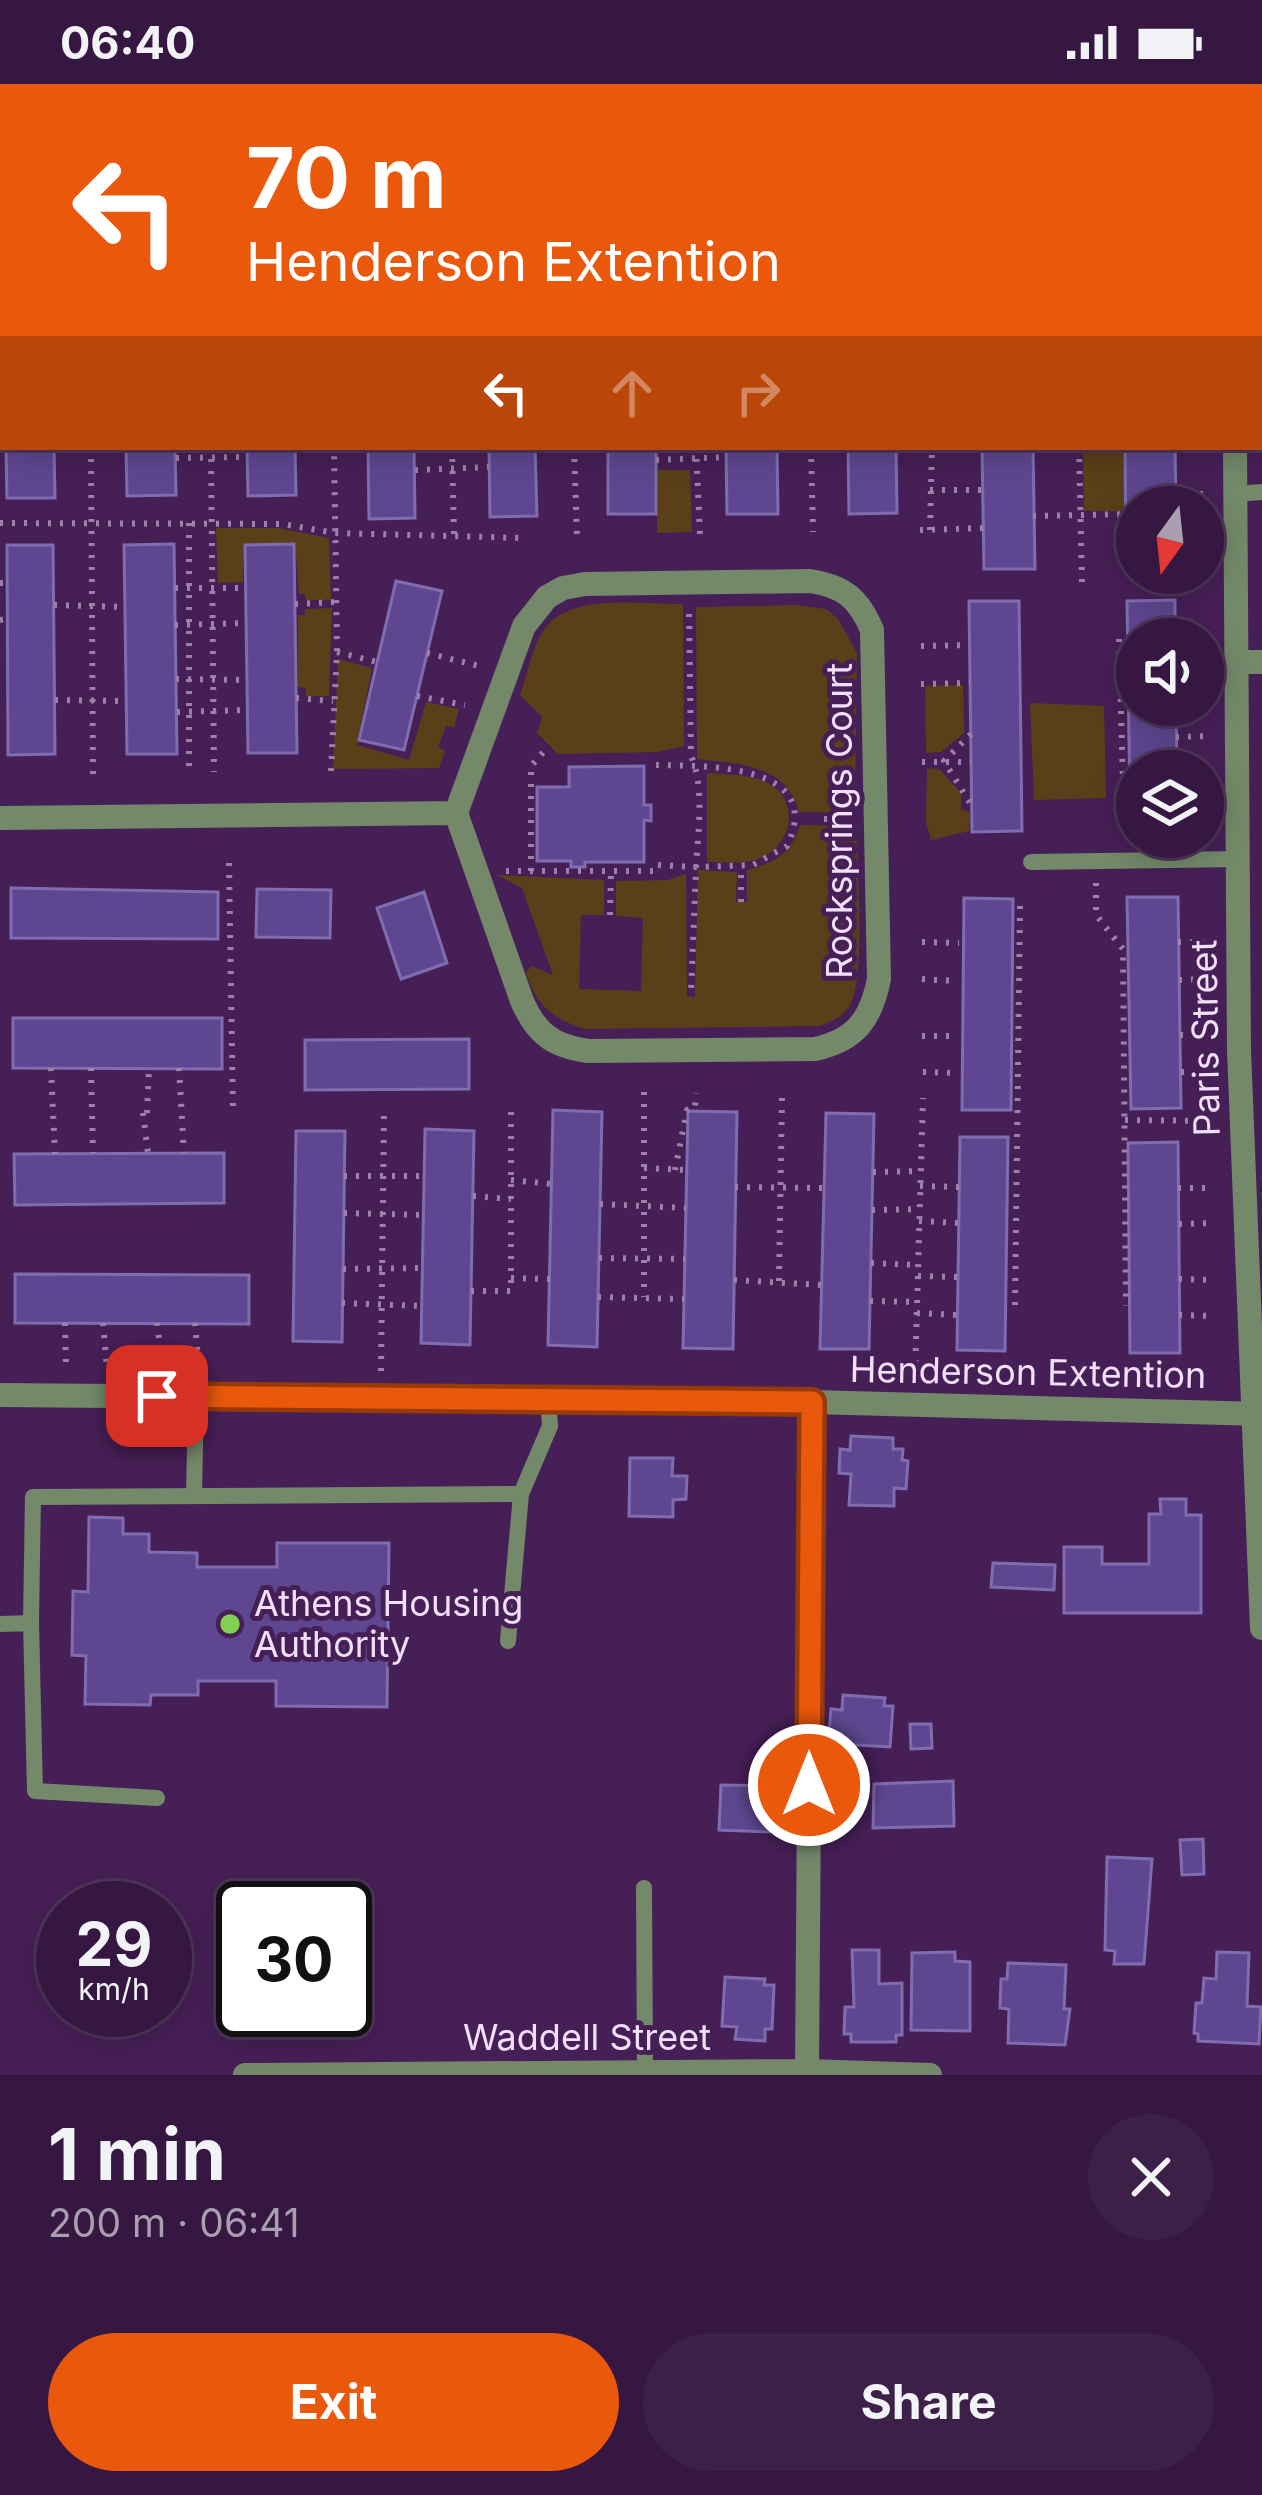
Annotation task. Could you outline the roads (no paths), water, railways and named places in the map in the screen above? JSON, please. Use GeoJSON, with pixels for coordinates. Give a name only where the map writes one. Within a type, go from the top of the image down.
{"type":"FeatureCollection","features":[{"type":"Feature","properties":{"kind":"street","name":"Paris Street"},"geometry":{"type":"LineString","coordinates":[[1224,490],[1234,450]]}},
{"type":"Feature","properties":{"kind":"street","name":"Paris Street"},"geometry":{"type":"LineString","coordinates":[[1224,500],[1250,662],[1238,859],[1251,1050],[1262,1628]]}},
{"type":"Feature","properties":{"kind":"street","name":"Rocksprings Court"},"geometry":{"type":"LineString","coordinates":[[585,584],[832,584],[850,594],[872,630],[879,979],[866,1022],[838,1044],[815,1048],[566,1048],[533,1027],[456,813],[524,626],[547,597],[585,584]]}},
{"type":"Feature","properties":{"kind":"street"},"geometry":{"type":"LineString","coordinates":[[0,818],[456,813]]}},
{"type":"Feature","properties":{"kind":"street","name":"Henderson Extention"},"geometry":{"type":"LineString","coordinates":[[0,1395],[812,1402],[1257,1414]]}},
{"type":"Feature","properties":{"kind":"street"},"geometry":{"type":"LineString","coordinates":[[807,2071],[812,1402]]}},
{"type":"Feature","properties":{"kind":"street","name":"Waddell Street"},"geometry":{"type":"LineString","coordinates":[[245,2075],[807,2071],[931,2075]]}},
{"type":"Feature","properties":{"kind":"lane"},"geometry":{"type":"LineString","coordinates":[[1224,494],[1262,493]]}},
{"type":"Feature","properties":{"kind":"lane"},"geometry":{"type":"LineString","coordinates":[[1031,862],[1238,859]]}},
{"type":"Feature","properties":{"kind":"lane"},"geometry":{"type":"LineString","coordinates":[[194,1495],[196,1396]]}},
{"type":"Feature","properties":{"kind":"lane"},"geometry":{"type":"LineString","coordinates":[[508,1641],[521,1495],[550,1426],[548,1400]]}},
{"type":"Feature","properties":{"kind":"lane"},"geometry":{"type":"LineString","coordinates":[[157,1798],[35,1791],[32,1497],[521,1495]]}},
{"type":"Feature","properties":{"kind":"lane"},"geometry":{"type":"LineString","coordinates":[[0,1624],[31,1623]]}},
{"type":"Feature","properties":{"kind":"lane"},"geometry":{"type":"LineString","coordinates":[[644,1888],[645,2072]]}},
{"type":"Feature","properties":{"kind":"place","name":"Athens Housing Authority"},"geometry":{"type":"Point","coordinates":[230,1624]}}]}
